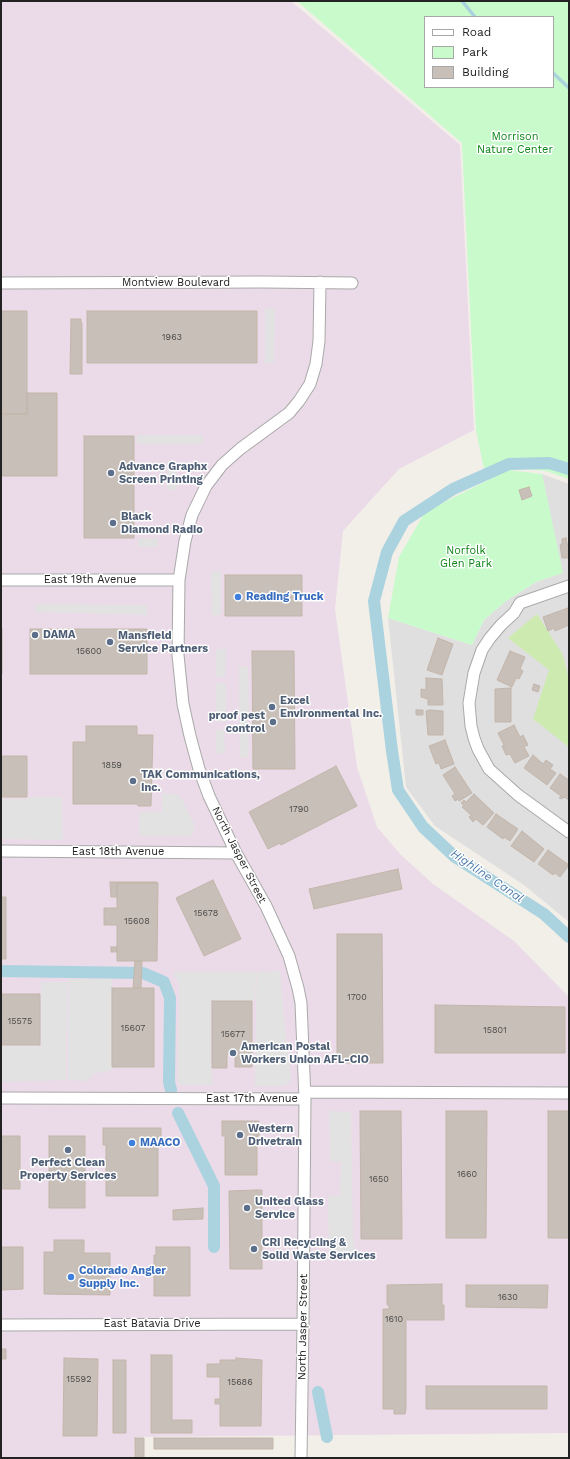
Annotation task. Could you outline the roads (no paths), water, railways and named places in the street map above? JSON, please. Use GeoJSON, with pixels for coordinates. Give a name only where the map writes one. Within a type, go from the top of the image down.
{"type":"FeatureCollection","features":[{"type":"Feature","properties":{"kind":"street","name":"North Jasper Street"},"geometry":{"type":"LineString","coordinates":[[301,1458],[305,1096],[301,1003],[289,956],[266,906],[236,852],[209,796],[199,769],[183,704],[178,655],[179,580],[184,541],[192,515],[206,486],[222,465],[240,449],[289,413],[310,384],[316,364],[319,341],[320,282]]}},
{"type":"Feature","properties":{"kind":"street","name":"Montview Boulevard"},"geometry":{"type":"LineString","coordinates":[[1,284],[352,283]]}},
{"type":"Feature","properties":{"kind":"street","name":"East 19th Avenue"},"geometry":{"type":"LineString","coordinates":[[1,580],[179,580]]}},
{"type":"Feature","properties":{"kind":"street"},"geometry":{"type":"LineString","coordinates":[[569,586],[520,603],[514,613],[501,625],[482,650],[472,682],[469,703],[471,724],[478,750],[489,769],[518,795],[569,832]]}},
{"type":"Feature","properties":{"kind":"street","name":"East 18th Avenue"},"geometry":{"type":"LineString","coordinates":[[1,852],[236,852]]}},
{"type":"Feature","properties":{"kind":"street","name":"East 17th Avenue"},"geometry":{"type":"LineString","coordinates":[[1,1098],[569,1093]]}},
{"type":"Feature","properties":{"kind":"street","name":"East Batavia Drive"},"geometry":{"type":"LineString","coordinates":[[1,1325],[303,1324]]}},
{"type":"Feature","properties":{"kind":"waterway"},"geometry":{"type":"LineString","coordinates":[[462,1],[474,16]]}},
{"type":"Feature","properties":{"kind":"waterway"},"geometry":{"type":"LineString","coordinates":[[554,74],[569,88]]}},
{"type":"Feature","properties":{"kind":"waterway","name":"Highline Canal"},"geometry":{"type":"LineString","coordinates":[[569,469],[549,463],[509,464],[453,489],[404,521],[387,552],[374,601],[398,790],[423,827],[455,857],[544,914],[569,937]]}},
{"type":"Feature","properties":{"kind":"waterway"},"geometry":{"type":"LineString","coordinates":[[1,971],[143,973],[164,982],[170,998],[169,1082],[171,1090]]}},
{"type":"Feature","properties":{"kind":"waterway"},"geometry":{"type":"LineString","coordinates":[[178,1113],[214,1186],[214,1247]]}},
{"type":"Feature","properties":{"kind":"waterway"},"geometry":{"type":"LineString","coordinates":[[318,1392],[327,1437]]}},
{"type":"Feature","properties":{"kind":"place","name":"Advance Graphx Screen Printing"},"geometry":{"type":"Point","coordinates":[111,473]}},
{"type":"Feature","properties":{"kind":"place","name":"Black Diamond Radio"},"geometry":{"type":"Point","coordinates":[113,523]}},
{"type":"Feature","properties":{"kind":"place","name":"Reading Truck"},"geometry":{"type":"Point","coordinates":[238,597]}},
{"type":"Feature","properties":{"kind":"place","name":"DAMA"},"geometry":{"type":"Point","coordinates":[35,635]}},
{"type":"Feature","properties":{"kind":"place","name":"Mansfield Service Partners"},"geometry":{"type":"Point","coordinates":[110,642]}},
{"type":"Feature","properties":{"kind":"place","name":"Excel Environmental Inc."},"geometry":{"type":"Point","coordinates":[272,707]}},
{"type":"Feature","properties":{"kind":"place","name":"proof pest control"},"geometry":{"type":"Point","coordinates":[273,722]}},
{"type":"Feature","properties":{"kind":"place","name":"TAK Communications, Inc."},"geometry":{"type":"Point","coordinates":[133,781]}},
{"type":"Feature","properties":{"kind":"place","name":"American Postal Workers Union AFL-CIO"},"geometry":{"type":"Point","coordinates":[233,1053]}},
{"type":"Feature","properties":{"kind":"place","name":"Western Drivetrain"},"geometry":{"type":"Point","coordinates":[240,1135]}},
{"type":"Feature","properties":{"kind":"place","name":"MAACO"},"geometry":{"type":"Point","coordinates":[132,1143]}},
{"type":"Feature","properties":{"kind":"place","name":"Perfect Clean Property Services"},"geometry":{"type":"Point","coordinates":[68,1150]}},
{"type":"Feature","properties":{"kind":"place","name":"United Glass Service"},"geometry":{"type":"Point","coordinates":[247,1208]}},
{"type":"Feature","properties":{"kind":"place","name":"CRI Recycling & Solid Waste Services"},"geometry":{"type":"Point","coordinates":[254,1249]}},
{"type":"Feature","properties":{"kind":"place","name":"Colorado Angler Supply Inc."},"geometry":{"type":"Point","coordinates":[71,1277]}},
{"type":"Feature","properties":{"kind":"park label","name":"Morrison Nature Center"},"geometry":{"type":"Point","coordinates":[515,143]}},
{"type":"Feature","properties":{"kind":"park label","name":"Norfolk Glen Park"},"geometry":{"type":"Point","coordinates":[466,557]}}]}
